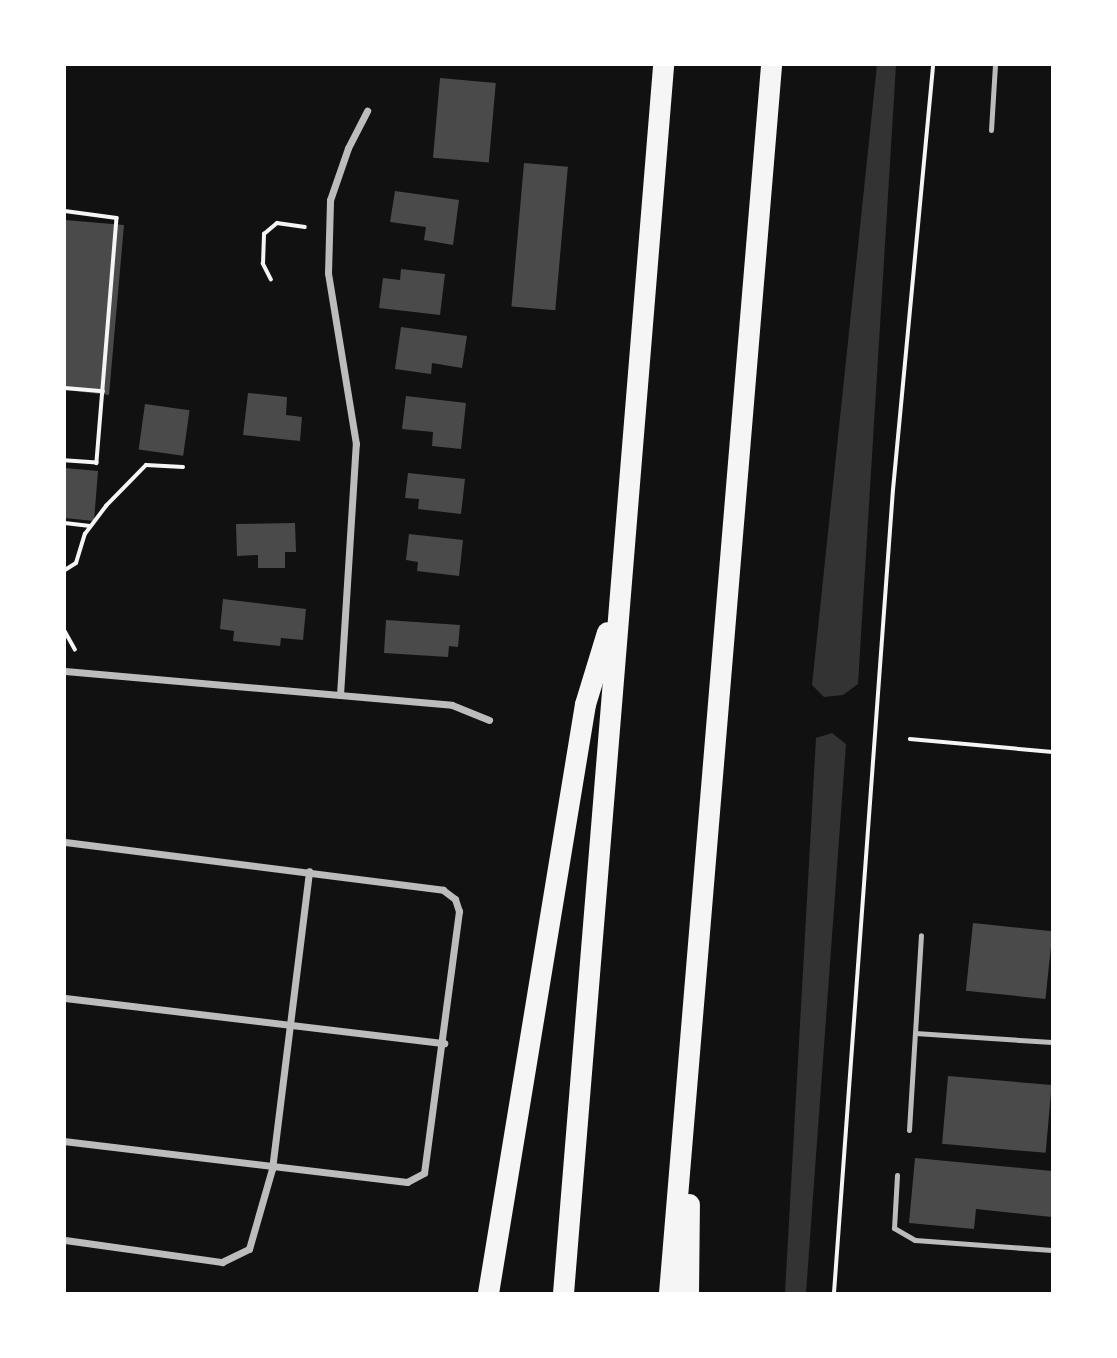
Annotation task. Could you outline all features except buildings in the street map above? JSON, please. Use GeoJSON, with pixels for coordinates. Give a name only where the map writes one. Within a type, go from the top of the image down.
{"type":"FeatureCollection","features":[{"type":"Feature","properties":{"kind":"highway"},"geometry":{"type":"LineString","coordinates":[[563,1293],[663,65]]}},
{"type":"Feature","properties":{"kind":"highway"},"geometry":{"type":"LineString","coordinates":[[669,1293],[771,65]]}},
{"type":"Feature","properties":{"kind":"highway"},"geometry":{"type":"LineString","coordinates":[[488,1293],[585,704],[619,590]]}},
{"type":"Feature","properties":{"kind":"highway"},"geometry":{"type":"LineString","coordinates":[[688,1293],[691,1027]]}},
{"type":"Feature","properties":{"kind":"street"},"geometry":{"type":"LineString","coordinates":[[340,695],[356,444],[328,273],[330,200],[348,148],[367,111]]}},
{"type":"Feature","properties":{"kind":"street"},"geometry":{"type":"LineString","coordinates":[[65,671],[452,705],[489,720]]}},
{"type":"Feature","properties":{"kind":"street"},"geometry":{"type":"LineString","coordinates":[[65,842],[443,890],[455,899],[459,911],[444,1043],[424,1173],[407,1182],[272,1169],[65,1141]]}},
{"type":"Feature","properties":{"kind":"street"},"geometry":{"type":"LineString","coordinates":[[65,1240],[222,1262],[249,1249],[272,1169],[292,1025],[309,871]]}},
{"type":"Feature","properties":{"kind":"street"},"geometry":{"type":"LineString","coordinates":[[65,998],[444,1043]]}},
{"type":"Feature","properties":{"kind":"lane"},"geometry":{"type":"LineString","coordinates":[[990,130],[995,65]]}},
{"type":"Feature","properties":{"kind":"lane"},"geometry":{"type":"LineString","coordinates":[[909,1130],[921,935]]}},
{"type":"Feature","properties":{"kind":"lane"},"geometry":{"type":"LineString","coordinates":[[915,1033],[1052,1042]]}},
{"type":"Feature","properties":{"kind":"lane"},"geometry":{"type":"LineString","coordinates":[[897,1175],[894,1228],[915,1240],[1052,1250]]}},
{"type":"Feature","properties":{"kind":"path"},"geometry":{"type":"LineString","coordinates":[[834,1293],[893,490],[933,65]]}},
{"type":"Feature","properties":{"kind":"path"},"geometry":{"type":"LineString","coordinates":[[65,211],[117,218],[97,463],[65,461]]}},
{"type":"Feature","properties":{"kind":"path"},"geometry":{"type":"LineString","coordinates":[[271,280],[263,264],[264,234],[277,223],[305,227]]}},
{"type":"Feature","properties":{"kind":"path"},"geometry":{"type":"LineString","coordinates":[[65,388],[103,391]]}},
{"type":"Feature","properties":{"kind":"path"},"geometry":{"type":"LineString","coordinates":[[65,570],[76,563],[90,526],[146,465],[183,467]]}},
{"type":"Feature","properties":{"kind":"path"},"geometry":{"type":"LineString","coordinates":[[65,523],[90,526]]}},
{"type":"Feature","properties":{"kind":"path"},"geometry":{"type":"LineString","coordinates":[[65,631],[75,649]]}},
{"type":"Feature","properties":{"kind":"path"},"geometry":{"type":"LineString","coordinates":[[910,739],[1052,752]]}},
{"type":"Feature","properties":{"kind":"shaded area"},"geometry":{"type":"Polygon","coordinates":[[[877,65],[896,65],[858,684],[843,695],[824,697],[812,685],[877,65]]]}},
{"type":"Feature","properties":{"kind":"shaded area"},"geometry":{"type":"Polygon","coordinates":[[[832,733],[846,744],[806,1293],[785,1293],[816,738],[832,733]]]}}]}
